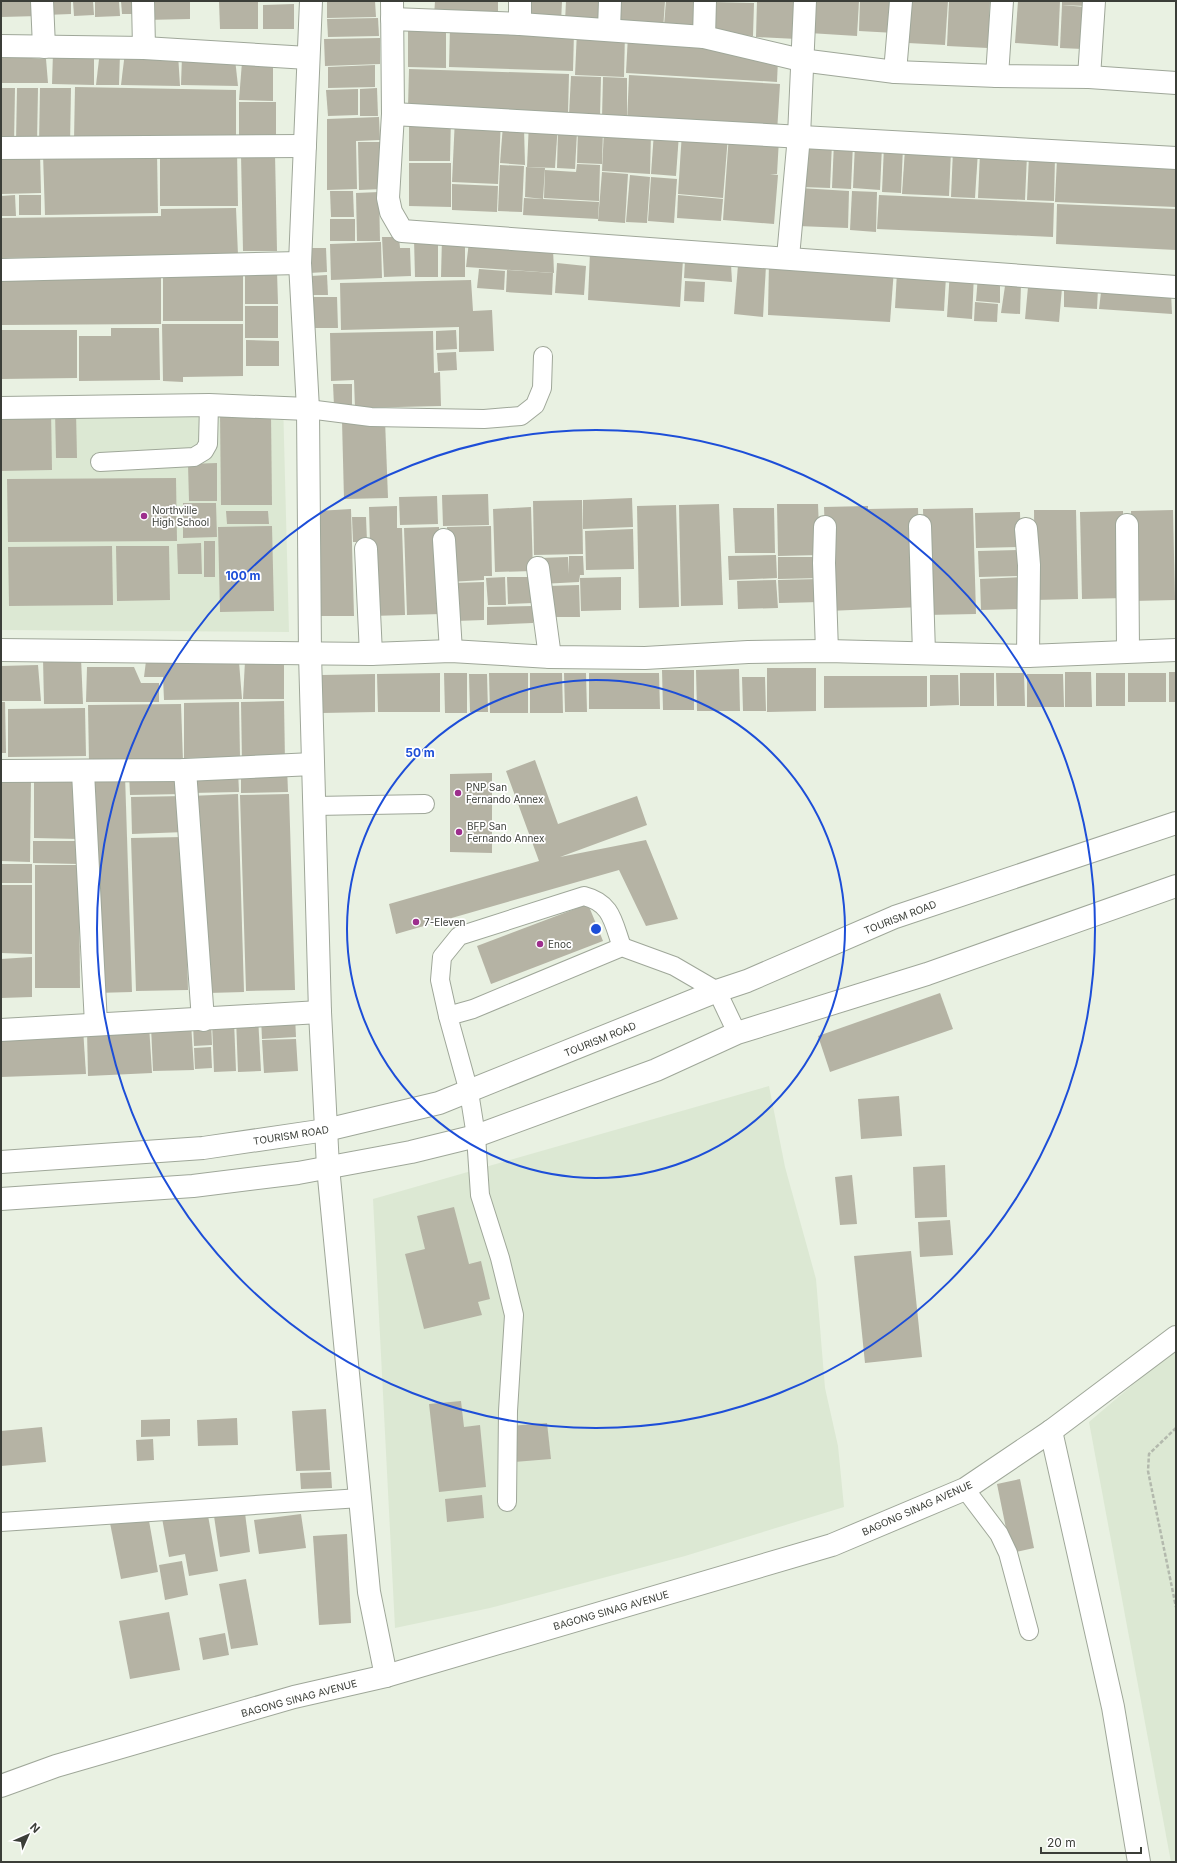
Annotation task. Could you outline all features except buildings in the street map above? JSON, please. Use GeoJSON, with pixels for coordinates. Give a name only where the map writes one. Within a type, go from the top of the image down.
{"type":"FeatureCollection","features":[{"type":"Feature","properties":{"kind":"street"},"geometry":{"type":"LineString","coordinates":[[42,1],[44,47]]}},
{"type":"Feature","properties":{"kind":"street"},"geometry":{"type":"LineString","coordinates":[[143,1],[144,48]]}},
{"type":"Feature","properties":{"kind":"street"},"geometry":{"type":"LineString","coordinates":[[311,1],[300,263],[308,409],[310,654],[320,1012],[328,1167],[369,1592],[386,1676]]}},
{"type":"Feature","properties":{"kind":"street"},"geometry":{"type":"LineString","coordinates":[[520,1],[520,24]]}},
{"type":"Feature","properties":{"kind":"street"},"geometry":{"type":"LineString","coordinates":[[609,29],[610,1]]}},
{"type":"Feature","properties":{"kind":"street"},"geometry":{"type":"LineString","coordinates":[[704,37],[706,1]]}},
{"type":"Feature","properties":{"kind":"street"},"geometry":{"type":"LineString","coordinates":[[788,257],[799,136],[801,60],[805,1]]}},
{"type":"Feature","properties":{"kind":"street"},"geometry":{"type":"LineString","coordinates":[[895,72],[901,1]]}},
{"type":"Feature","properties":{"kind":"street"},"geometry":{"type":"LineString","coordinates":[[997,76],[1002,1]]}},
{"type":"Feature","properties":{"kind":"street"},"geometry":{"type":"LineString","coordinates":[[1089,77],[1094,1]]}},
{"type":"Feature","properties":{"kind":"street"},"geometry":{"type":"LineString","coordinates":[[1176,83],[1089,77],[997,76],[895,72],[801,60],[704,37],[609,29],[520,24],[392,10],[393,114],[388,198],[391,212],[402,231],[788,257],[1176,287]]}},
{"type":"Feature","properties":{"kind":"street"},"geometry":{"type":"LineString","coordinates":[[1,46],[144,48],[308,58]]}},
{"type":"Feature","properties":{"kind":"street"},"geometry":{"type":"LineString","coordinates":[[393,114],[1176,158]]}},
{"type":"Feature","properties":{"kind":"street"},"geometry":{"type":"LineString","coordinates":[[1,148],[305,146]]}},
{"type":"Feature","properties":{"kind":"street"},"geometry":{"type":"LineString","coordinates":[[1,270],[300,263]]}},
{"type":"Feature","properties":{"kind":"street"},"geometry":{"type":"LineString","coordinates":[[1,408],[209,405],[308,409]]}},
{"type":"Feature","properties":{"kind":"street"},"geometry":{"type":"LineString","coordinates":[[1127,525],[1128,652]]}},
{"type":"Feature","properties":{"kind":"street"},"geometry":{"type":"LineString","coordinates":[[920,526],[924,653]]}},
{"type":"Feature","properties":{"kind":"street"},"geometry":{"type":"LineString","coordinates":[[825,527],[824,563],[827,651]]}},
{"type":"Feature","properties":{"kind":"street"},"geometry":{"type":"LineString","coordinates":[[1026,529],[1029,565],[1028,656]]}},
{"type":"Feature","properties":{"kind":"street"},"geometry":{"type":"LineString","coordinates":[[444,540],[451,651]]}},
{"type":"Feature","properties":{"kind":"street"},"geometry":{"type":"LineString","coordinates":[[366,549],[371,654]]}},
{"type":"Feature","properties":{"kind":"street"},"geometry":{"type":"LineString","coordinates":[[538,568],[550,657]]}},
{"type":"Feature","properties":{"kind":"street"},"geometry":{"type":"LineString","coordinates":[[1,650],[310,654],[371,654],[451,651],[550,657],[644,658],[748,652],[827,651],[1028,656],[1176,650]]}},
{"type":"Feature","properties":{"kind":"street"},"geometry":{"type":"LineString","coordinates":[[1,771],[83,772],[185,770],[313,764]]}},
{"type":"Feature","properties":{"kind":"street"},"geometry":{"type":"LineString","coordinates":[[185,770],[203,1020]]}},
{"type":"Feature","properties":{"kind":"street"},"geometry":{"type":"LineString","coordinates":[[83,772],[96,1024]]}},
{"type":"Feature","properties":{"kind":"street","name":"TOURISM ROAD"},"geometry":{"type":"LineString","coordinates":[[1,1162],[203,1148],[326,1130],[439,1103],[717,991],[747,981],[895,917],[1176,824]]}},
{"type":"Feature","properties":{"kind":"street"},"geometry":{"type":"LineString","coordinates":[[1,1199],[192,1186],[298,1173],[411,1152],[476,1136],[656,1070],[737,1033],[927,974],[1176,886]]}},
{"type":"Feature","properties":{"kind":"street"},"geometry":{"type":"LineString","coordinates":[[1,1030],[96,1024],[203,1020],[320,1012]]}},
{"type":"Feature","properties":{"kind":"street","name":"BAGONG SINAG AVENUE"},"geometry":{"type":"LineString","coordinates":[[1,1786],[56,1766],[286,1700],[386,1676],[832,1545],[965,1489],[1051,1431],[1176,1338]]}},
{"type":"Feature","properties":{"kind":"street"},"geometry":{"type":"LineString","coordinates":[[1051,1431],[1113,1707],[1139,1862]]}},
{"type":"Feature","properties":{"kind":"lane"},"geometry":{"type":"LineString","coordinates":[[308,409],[371,416],[484,419],[521,416],[535,405],[542,388],[543,356]]}},
{"type":"Feature","properties":{"kind":"lane"},"geometry":{"type":"LineString","coordinates":[[100,462],[194,457],[204,451],[208,444],[209,405]]}},
{"type":"Feature","properties":{"kind":"lane"},"geometry":{"type":"LineString","coordinates":[[315,806],[425,804]]}},
{"type":"Feature","properties":{"kind":"lane"},"geometry":{"type":"LineString","coordinates":[[507,1502],[508,1411],[514,1315],[500,1258],[480,1195],[476,1136],[469,1092],[448,1016],[440,980],[442,957],[459,936],[584,896],[597,899],[609,911],[622,947]]}},
{"type":"Feature","properties":{"kind":"lane"},"geometry":{"type":"LineString","coordinates":[[448,1016],[473,1010],[622,947],[674,966],[717,991],[737,1033]]}},
{"type":"Feature","properties":{"kind":"lane"},"geometry":{"type":"LineString","coordinates":[[965,1489],[999,1534],[1008,1553],[1029,1630]]}},
{"type":"Feature","properties":{"kind":"lane"},"geometry":{"type":"LineString","coordinates":[[1,1522],[360,1498]]}},
{"type":"Feature","properties":{"kind":"path"},"geometry":{"type":"LineString","coordinates":[[1176,1428],[1149,1454],[1148,1471],[1176,1607]]}},
{"type":"Feature","properties":{"kind":"shaded area","name":"Northville High School"},"geometry":{"type":"Polygon","coordinates":[[[283,401],[289,632],[1,630],[1,403],[283,401]]]}},
{"type":"Feature","properties":{"kind":"shaded area"},"geometry":{"type":"Polygon","coordinates":[[[769,1086],[785,1167],[816,1279],[825,1388],[838,1446],[844,1507],[685,1556],[490,1608],[395,1628],[373,1199],[769,1086]]]}},
{"type":"Feature","properties":{"kind":"shaded area"},"geometry":{"type":"Polygon","coordinates":[[[1176,1348],[1176,1862],[1171,1862],[1089,1422],[1176,1348]]]}},
{"type":"Feature","properties":{"kind":"place","name":"Northville High School"},"geometry":{"type":"Point","coordinates":[144,516]}},
{"type":"Feature","properties":{"kind":"place","name":"PNP San Fernando Annex"},"geometry":{"type":"Point","coordinates":[458,793]}},
{"type":"Feature","properties":{"kind":"place","name":"BFP San Fernando Annex"},"geometry":{"type":"Point","coordinates":[459,832]}},
{"type":"Feature","properties":{"kind":"place","name":"7-Eleven"},"geometry":{"type":"Point","coordinates":[416,922]}},
{"type":"Feature","properties":{"kind":"place","name":"Enoc"},"geometry":{"type":"Point","coordinates":[540,944]}}]}
